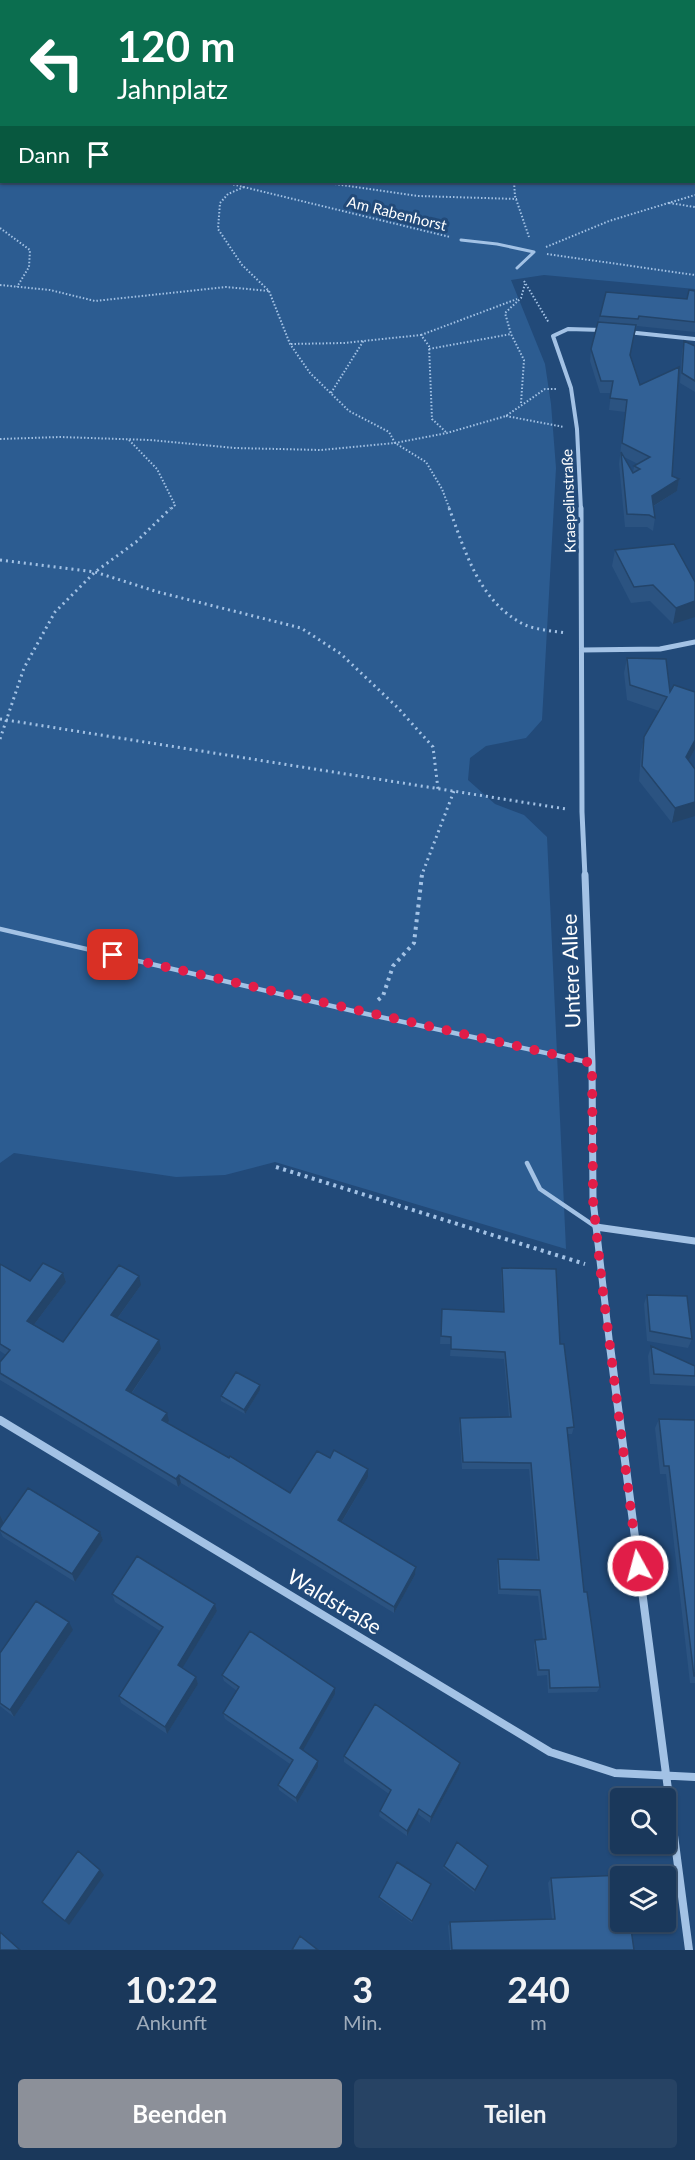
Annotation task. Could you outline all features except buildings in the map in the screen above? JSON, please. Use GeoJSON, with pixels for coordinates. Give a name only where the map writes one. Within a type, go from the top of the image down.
{"type":"FeatureCollection","features":[{"type":"Feature","properties":{"kind":"street"},"geometry":{"type":"LineString","coordinates":[[553,336],[568,329],[605,330]]}},
{"type":"Feature","properties":{"kind":"street"},"geometry":{"type":"LineString","coordinates":[[616,331],[695,339]]}},
{"type":"Feature","properties":{"kind":"street","name":"Kraepelinstraße"},"geometry":{"type":"LineString","coordinates":[[553,336],[571,388],[581,484],[582,812]]}},
{"type":"Feature","properties":{"kind":"street"},"geometry":{"type":"LineString","coordinates":[[582,650],[660,649],[695,642]]}},
{"type":"Feature","properties":{"kind":"street","name":"Untere Allee"},"geometry":{"type":"LineString","coordinates":[[582,812],[592,1063],[593,1200],[665,1777],[689,1950]]}},
{"type":"Feature","properties":{"kind":"street"},"geometry":{"type":"LineString","coordinates":[[596,1227],[695,1241]]}},
{"type":"Feature","properties":{"kind":"street","name":"Waldstraße"},"geometry":{"type":"LineString","coordinates":[[0,1420],[550,1752],[615,1773],[695,1777]]}},
{"type":"Feature","properties":{"kind":"lane"},"geometry":{"type":"LineString","coordinates":[[461,240],[497,244],[534,252]]}},
{"type":"Feature","properties":{"kind":"lane"},"geometry":{"type":"LineString","coordinates":[[517,268],[534,252]]}},
{"type":"Feature","properties":{"kind":"lane"},"geometry":{"type":"LineString","coordinates":[[0,929],[362,1013],[592,1063]]}},
{"type":"Feature","properties":{"kind":"lane"},"geometry":{"type":"LineString","coordinates":[[527,1163],[540,1189],[596,1227]]}},
{"type":"Feature","properties":{"kind":"path","name":"Am Rabenhorst"},"geometry":{"type":"LineString","coordinates":[[227,183],[405,223],[461,240]]}},
{"type":"Feature","properties":{"kind":"path"},"geometry":{"type":"LineString","coordinates":[[328,183],[413,196],[469,201],[517,199]]}},
{"type":"Feature","properties":{"kind":"path"},"geometry":{"type":"LineString","coordinates":[[514,183],[534,252]]}},
{"type":"Feature","properties":{"kind":"path"},"geometry":{"type":"LineString","coordinates":[[244,187],[228,194],[220,203],[218,229],[242,265],[269,291],[290,344],[310,373],[349,411],[389,432],[395,443],[426,462],[442,489],[475,576],[493,601],[526,625],[581,636]]}},
{"type":"Feature","properties":{"kind":"path"},"geometry":{"type":"LineString","coordinates":[[534,252],[609,221],[695,195]]}},
{"type":"Feature","properties":{"kind":"path"},"geometry":{"type":"LineString","coordinates":[[668,203],[695,207]]}},
{"type":"Feature","properties":{"kind":"path"},"geometry":{"type":"LineString","coordinates":[[0,228],[30,250],[28,267],[17,287]]}},
{"type":"Feature","properties":{"kind":"path"},"geometry":{"type":"LineString","coordinates":[[534,252],[695,275]]}},
{"type":"Feature","properties":{"kind":"path"},"geometry":{"type":"LineString","coordinates":[[521,404],[524,360],[511,333],[505,313],[521,298],[526,284],[547,320],[553,336]]}},
{"type":"Feature","properties":{"kind":"path"},"geometry":{"type":"LineString","coordinates":[[0,285],[50,290],[95,301],[226,287],[269,291]]}},
{"type":"Feature","properties":{"kind":"path"},"geometry":{"type":"LineString","coordinates":[[290,344],[344,343],[421,335],[521,298]]}},
{"type":"Feature","properties":{"kind":"path"},"geometry":{"type":"LineString","coordinates":[[429,349],[511,333]]}},
{"type":"Feature","properties":{"kind":"path"},"geometry":{"type":"LineString","coordinates":[[421,335],[429,349],[432,419],[447,433]]}},
{"type":"Feature","properties":{"kind":"path"},"geometry":{"type":"LineString","coordinates":[[331,393],[364,340]]}},
{"type":"Feature","properties":{"kind":"path"},"geometry":{"type":"LineString","coordinates":[[0,440],[60,436],[235,448],[321,450],[395,443],[447,433],[506,416],[545,389],[571,388]]}},
{"type":"Feature","properties":{"kind":"path"},"geometry":{"type":"LineString","coordinates":[[506,416],[577,429]]}},
{"type":"Feature","properties":{"kind":"path"},"geometry":{"type":"LineString","coordinates":[[0,739],[24,668],[55,612],[95,572],[136,542],[175,505],[157,469],[128,439]]}},
{"type":"Feature","properties":{"kind":"path"},"geometry":{"type":"LineString","coordinates":[[0,560],[95,572],[158,592],[301,628],[342,654],[398,708],[433,747],[438,789]]}},
{"type":"Feature","properties":{"kind":"path"},"geometry":{"type":"LineString","coordinates":[[0,719],[582,812]]}},
{"type":"Feature","properties":{"kind":"path"},"geometry":{"type":"LineString","coordinates":[[362,1013],[383,996],[393,966],[414,943],[421,877],[454,791]]}},
{"type":"Feature","properties":{"kind":"path"},"geometry":{"type":"LineString","coordinates":[[276,1167],[600,1269]]}},
{"type":"Feature","properties":{"kind":"shaded area"},"geometry":{"type":"Polygon","coordinates":[[[0,183],[695,183],[695,289],[544,275],[511,280],[545,364],[556,468],[542,720],[526,738],[486,746],[470,758],[468,780],[495,804],[524,815],[547,837],[566,1249],[275,1162],[225,1175],[176,1177],[14,1153],[0,1163],[0,183]]]}},
{"type":"Feature","properties":{"kind":"route"},"geometry":{"type":"LineString","coordinates":[[113,955],[362,1013],[592,1063],[593,1200],[638,1566]]}}]}
